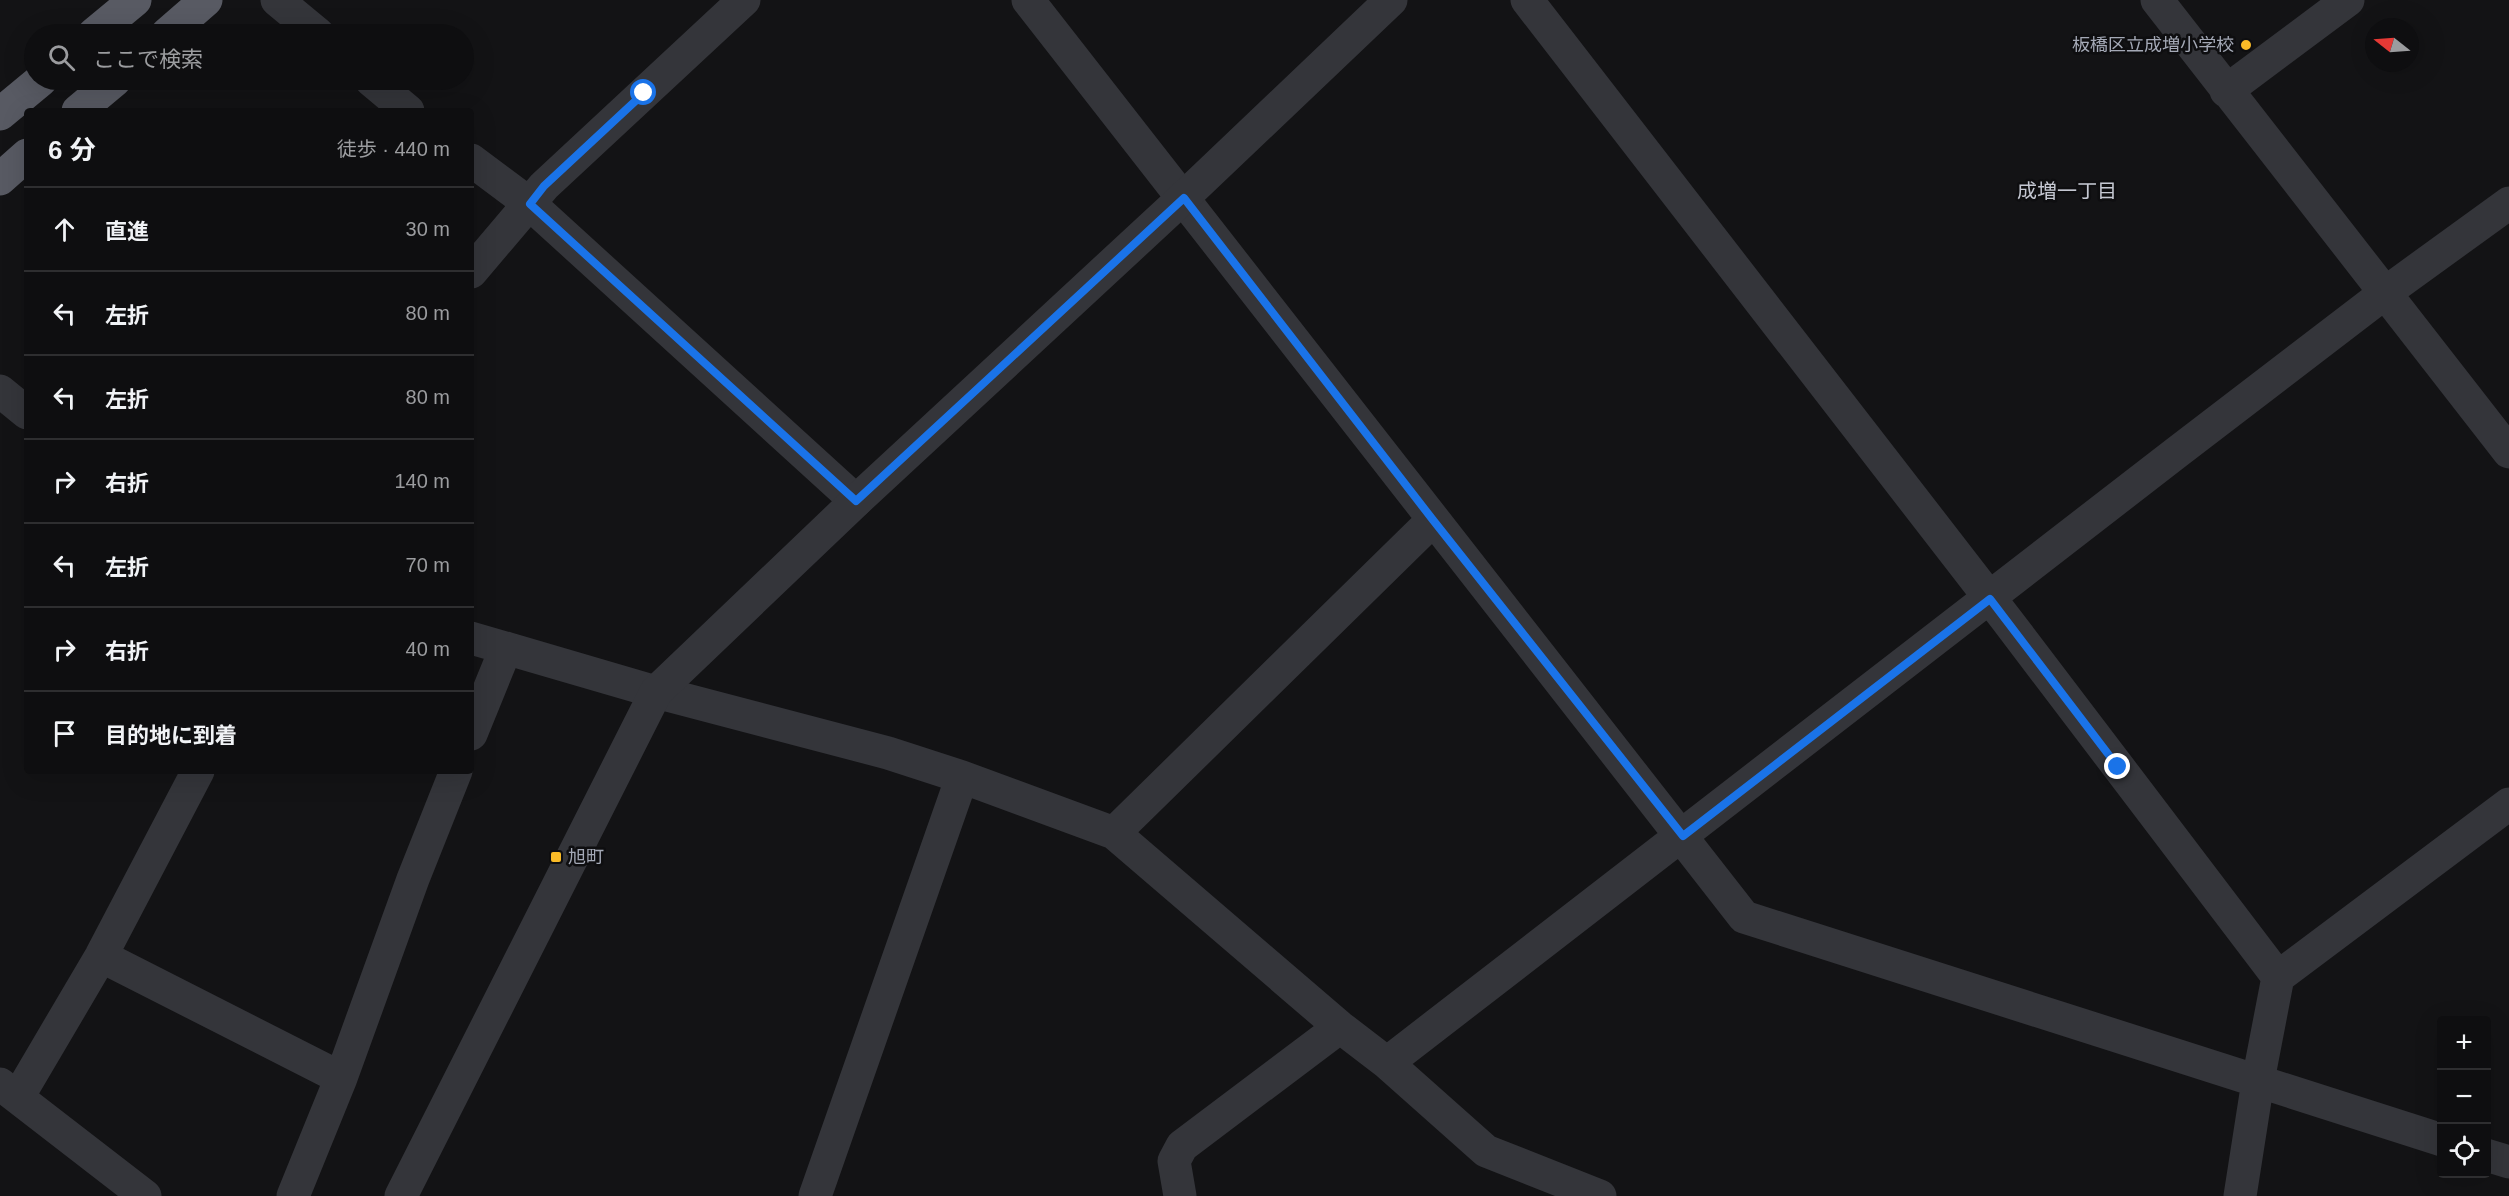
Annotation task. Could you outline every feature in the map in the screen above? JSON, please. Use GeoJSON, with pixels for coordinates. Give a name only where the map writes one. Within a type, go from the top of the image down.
{"type":"FeatureCollection","features":[{"type":"Feature","properties":{"kind":"highway"},"geometry":{"type":"LineString","coordinates":[[106,24],[135,0]]}},
{"type":"Feature","properties":{"kind":"highway"},"geometry":{"type":"LineString","coordinates":[[178,24],[206,0]]}},
{"type":"Feature","properties":{"kind":"highway"},"geometry":{"type":"LineString","coordinates":[[0,114],[29,90]]}},
{"type":"Feature","properties":{"kind":"highway"},"geometry":{"type":"LineString","coordinates":[[82,108],[103,90]]}},
{"type":"Feature","properties":{"kind":"highway"},"geometry":{"type":"LineString","coordinates":[[0,179],[24,158]]}},
{"type":"Feature","properties":{"kind":"street"},"geometry":{"type":"LineString","coordinates":[[277,0],[306,24]]}},
{"type":"Feature","properties":{"kind":"street"},"geometry":{"type":"LineString","coordinates":[[474,269],[544,186],[744,0]]}},
{"type":"Feature","properties":{"kind":"street"},"geometry":{"type":"LineString","coordinates":[[1028,0],[1744,917],[2437,1138]]}},
{"type":"Feature","properties":{"kind":"street"},"geometry":{"type":"LineString","coordinates":[[401,1196],[656,692],[856,501],[1184,198],[1391,0]]}},
{"type":"Feature","properties":{"kind":"street"},"geometry":{"type":"LineString","coordinates":[[1527,0],[1990,599],[2278,977]]}},
{"type":"Feature","properties":{"kind":"street"},"geometry":{"type":"LineString","coordinates":[[2157,0],[2509,452]]}},
{"type":"Feature","properties":{"kind":"street"},"geometry":{"type":"LineString","coordinates":[[2226,91],[2348,0]]}},
{"type":"Feature","properties":{"kind":"street"},"geometry":{"type":"LineString","coordinates":[[383,90],[404,108]]}},
{"type":"Feature","properties":{"kind":"street"},"geometry":{"type":"LineString","coordinates":[[474,162],[530,204],[856,501]]}},
{"type":"Feature","properties":{"kind":"street"},"geometry":{"type":"LineString","coordinates":[[1387,1063],[2385,293],[2509,203]]}},
{"type":"Feature","properties":{"kind":"street"},"geometry":{"type":"LineString","coordinates":[[0,391],[24,411]]}},
{"type":"Feature","properties":{"kind":"street"},"geometry":{"type":"LineString","coordinates":[[1114,833],[1433,520]]}},
{"type":"Feature","properties":{"kind":"street"},"geometry":{"type":"LineString","coordinates":[[474,639],[656,692],[888,753],[962,777],[1114,833],[1340,1027],[1387,1063],[1486,1151],[1600,1196]]}},
{"type":"Feature","properties":{"kind":"street"},"geometry":{"type":"LineString","coordinates":[[474,727],[506,648]]}},
{"type":"Feature","properties":{"kind":"street"},"geometry":{"type":"LineString","coordinates":[[145,1196],[9,1090],[101,956],[196,774]]}},
{"type":"Feature","properties":{"kind":"street"},"geometry":{"type":"LineString","coordinates":[[293,1196],[341,1078],[413,879],[455,774]]}},
{"type":"Feature","properties":{"kind":"street"},"geometry":{"type":"LineString","coordinates":[[815,1196],[962,777]]}},
{"type":"Feature","properties":{"kind":"street"},"geometry":{"type":"LineString","coordinates":[[2240,1196],[2278,977],[2509,804]]}},
{"type":"Feature","properties":{"kind":"street"},"geometry":{"type":"LineString","coordinates":[[101,956],[341,1078]]}},
{"type":"Feature","properties":{"kind":"street"},"geometry":{"type":"LineString","coordinates":[[1180,1196],[1174,1161],[1182,1146],[1340,1027]]}},
{"type":"Feature","properties":{"kind":"street"},"geometry":{"type":"LineString","coordinates":[[2491,1156],[2509,1162]]}},
{"type":"Feature","properties":{"kind":"place","name":"板橋区立成増小学校"},"geometry":{"type":"Point","coordinates":[2246,45]}},
{"type":"Feature","properties":{"kind":"place","name":"旭町"},"geometry":{"type":"Point","coordinates":[556,857]}},
{"type":"Feature","properties":{"kind":"district","name":"成増一丁目"},"geometry":{"type":"Point","coordinates":[2067,191]}},
{"type":"Feature","properties":{"kind":"route"},"geometry":{"type":"LineString","coordinates":[[644,93],[544,186],[530,204],[856,501],[1184,198],[1433,520],[1683,836],[1990,599],[2118,767]]}}]}
